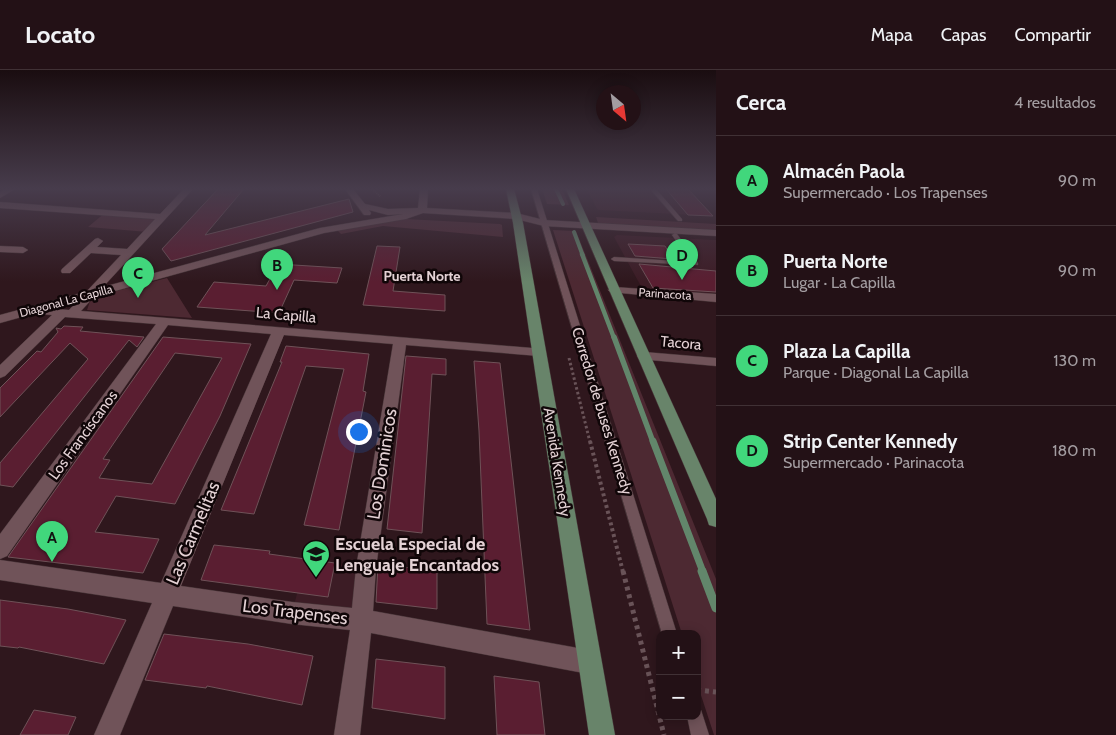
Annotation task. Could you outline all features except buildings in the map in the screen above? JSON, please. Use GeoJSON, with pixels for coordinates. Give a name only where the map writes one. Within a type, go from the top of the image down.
{"type":"FeatureCollection","features":[{"type":"Feature","properties":{"kind":"main road","name":"Avenida Kennedy"},"geometry":{"type":"LineString","coordinates":[[517,220],[602,735]]}},
{"type":"Feature","properties":{"kind":"main road"},"geometry":{"type":"LineString","coordinates":[[580,220],[644,356],[716,519]]}},
{"type":"Feature","properties":{"kind":"street"},"geometry":{"type":"LineString","coordinates":[[0,373],[89,294],[160,220]]}},
{"type":"Feature","properties":{"kind":"street"},"geometry":{"type":"LineString","coordinates":[[357,222],[363,220]]}},
{"type":"Feature","properties":{"kind":"street","name":"Diagonal La Capilla"},"geometry":{"type":"LineString","coordinates":[[0,319],[323,230],[373,220]]}},
{"type":"Feature","properties":{"kind":"street"},"geometry":{"type":"LineString","coordinates":[[605,220],[716,233]]}},
{"type":"Feature","properties":{"kind":"street"},"geometry":{"type":"LineString","coordinates":[[666,220],[685,221]]}},
{"type":"Feature","properties":{"kind":"street"},"geometry":{"type":"LineString","coordinates":[[66,271],[98,241]]}},
{"type":"Feature","properties":{"kind":"street"},"geometry":{"type":"LineString","coordinates":[[0,249],[23,250]]}},
{"type":"Feature","properties":{"kind":"street"},"geometry":{"type":"LineString","coordinates":[[88,250],[129,252]]}},
{"type":"Feature","properties":{"kind":"street","name":"Parinacota"},"geometry":{"type":"LineString","coordinates":[[614,290],[716,298]]}},
{"type":"Feature","properties":{"kind":"street","name":"La Capilla"},"geometry":{"type":"LineString","coordinates":[[30,310],[539,352]]}},
{"type":"Feature","properties":{"kind":"street","name":"Los Franciscanos"},"geometry":{"type":"LineString","coordinates":[[0,550],[165,321]]}},
{"type":"Feature","properties":{"kind":"street","name":"Las Carmelitas"},"geometry":{"type":"LineString","coordinates":[[107,735],[279,331]]}},
{"type":"Feature","properties":{"kind":"street","name":"Los Dominicos"},"geometry":{"type":"LineString","coordinates":[[347,735],[362,620],[366,568],[400,342]]}},
{"type":"Feature","properties":{"kind":"street","name":"Tacora"},"geometry":{"type":"LineString","coordinates":[[644,356],[716,362]]}},
{"type":"Feature","properties":{"kind":"street","name":"Los Trapenses"},"geometry":{"type":"LineString","coordinates":[[0,570],[166,596],[292,613],[362,620],[589,662]]}},
{"type":"Feature","properties":{"kind":"lane","name":"Corredor de buses Kennedy"},"geometry":{"type":"LineString","coordinates":[[544,220],[669,630]]}},
{"type":"Feature","properties":{"kind":"lane"},"geometry":{"type":"LineString","coordinates":[[614,259],[696,264],[675,235]]}},
{"type":"Feature","properties":{"kind":"lane"},"geometry":{"type":"LineString","coordinates":[[696,720],[700,735]]}},
{"type":"Feature","properties":{"kind":"path"},"geometry":{"type":"LineString","coordinates":[[568,355],[664,735]]}},
{"type":"Feature","properties":{"kind":"path"},"geometry":{"type":"LineString","coordinates":[[701,690],[716,692]]}},
{"type":"Feature","properties":{"kind":"shaded area"},"geometry":{"type":"Polygon","coordinates":[[[96,220],[160,220],[148,232],[88,227],[96,220]]]}},
{"type":"Feature","properties":{"kind":"shaded area"},"geometry":{"type":"Polygon","coordinates":[[[392,220],[425,220],[500,224],[502,225],[503,237],[383,226],[341,234],[337,230],[392,220]]]}},
{"type":"Feature","properties":{"kind":"shaded area"},"geometry":{"type":"Polygon","coordinates":[[[597,220],[648,220],[716,224],[716,230],[598,223],[597,220]]]}},
{"type":"Feature","properties":{"kind":"shaded area"},"geometry":{"type":"Polygon","coordinates":[[[553,230],[576,231],[716,579],[716,735],[714,735],[701,695],[701,630],[681,630],[553,230]]]}},
{"type":"Feature","properties":{"kind":"shaded area"},"geometry":{"type":"Polygon","coordinates":[[[617,235],[716,240],[716,295],[643,290],[614,237],[617,235]]]}},
{"type":"Feature","properties":{"kind":"shaded area"},"geometry":{"type":"Polygon","coordinates":[[[167,278],[192,318],[87,310],[90,301],[104,294],[167,278]]]}},
{"type":"Feature","properties":{"kind":"shaded area"},"geometry":{"type":"Polygon","coordinates":[[[306,559],[366,568],[362,620],[292,613],[306,559]]]}},
{"type":"Feature","properties":{"kind":"waterway"},"geometry":{"type":"LineString","coordinates":[[574,232],[583,256]]}},
{"type":"Feature","properties":{"kind":"waterway"},"geometry":{"type":"LineString","coordinates":[[582,254],[614,338]]}},
{"type":"Feature","properties":{"kind":"waterway"},"geometry":{"type":"LineString","coordinates":[[614,337],[653,442]]}},
{"type":"Feature","properties":{"kind":"waterway"},"geometry":{"type":"LineString","coordinates":[[653,441],[703,572]]}},
{"type":"Feature","properties":{"kind":"waterway"},"geometry":{"type":"LineString","coordinates":[[702,571],[716,608]]}},
{"type":"Feature","properties":{"kind":"place","name":"Strip Center Kennedy"},"geometry":{"type":"Point","coordinates":[682,280]}},
{"type":"Feature","properties":{"kind":"place","name":"Puerta Norte"},"geometry":{"type":"Point","coordinates":[277,290]}},
{"type":"Feature","properties":{"kind":"place","name":"Plaza La Capilla"},"geometry":{"type":"Point","coordinates":[138,298]}},
{"type":"Feature","properties":{"kind":"place","name":"Almacén Paola"},"geometry":{"type":"Point","coordinates":[52,562]}},
{"type":"Feature","properties":{"kind":"place","name":"Escuela Especial de Lenguaje Encantados"},"geometry":{"type":"Point","coordinates":[316,578]}},
{"type":"Feature","properties":{"kind":"district","name":"Puerta Norte"},"geometry":{"type":"Point","coordinates":[422,276]}}]}
